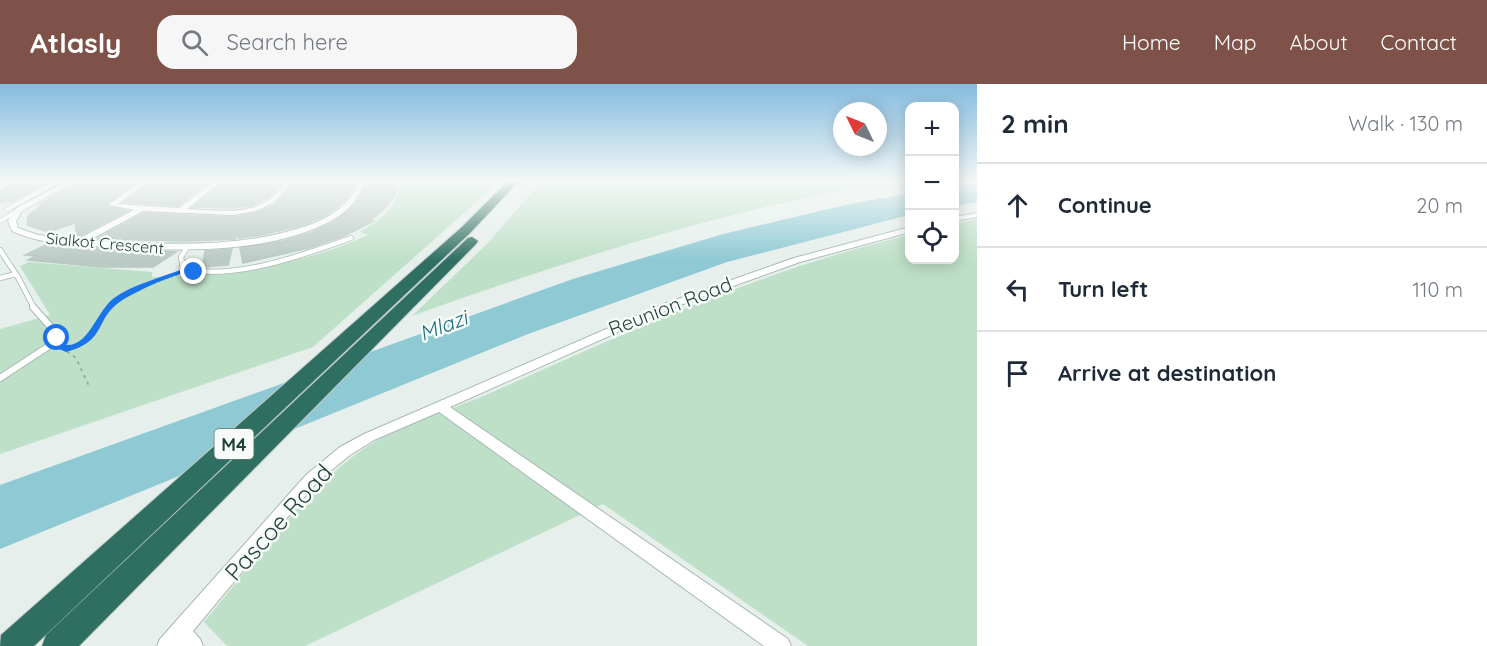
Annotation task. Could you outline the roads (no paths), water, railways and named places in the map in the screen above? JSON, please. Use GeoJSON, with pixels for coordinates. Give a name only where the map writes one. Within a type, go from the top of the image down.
{"type":"FeatureCollection","features":[{"type":"Feature","properties":{"kind":"highway","name":"M4"},"geometry":{"type":"LineString","coordinates":[[22,637],[490,208]]}},
{"type":"Feature","properties":{"kind":"highway","name":"M4"},"geometry":{"type":"LineString","coordinates":[[63,641],[494,219]]}},
{"type":"Feature","properties":{"kind":"street"},"geometry":{"type":"LineString","coordinates":[[12,221],[22,208]]}},
{"type":"Feature","properties":{"kind":"street"},"geometry":{"type":"LineString","coordinates":[[135,208],[226,214],[255,208]]}},
{"type":"Feature","properties":{"kind":"street"},"geometry":{"type":"LineString","coordinates":[[180,211],[184,208]]}},
{"type":"Feature","properties":{"kind":"street","name":"Sialkot Crescent"},"geometry":{"type":"LineString","coordinates":[[12,221],[15,229],[26,234],[78,242],[186,249],[239,245],[309,228],[346,208]]}},
{"type":"Feature","properties":{"kind":"street"},"geometry":{"type":"LineString","coordinates":[[78,242],[142,209]]}},
{"type":"Feature","properties":{"kind":"street"},"geometry":{"type":"LineString","coordinates":[[959,218],[977,215]]}},
{"type":"Feature","properties":{"kind":"street","name":"Reunion Road"},"geometry":{"type":"LineString","coordinates":[[439,405],[640,316],[701,293],[797,260],[905,230]]}},
{"type":"Feature","properties":{"kind":"street"},"geometry":{"type":"LineString","coordinates":[[439,405],[781,646]]}},
{"type":"Feature","properties":{"kind":"street","name":"Pascoe Road"},"geometry":{"type":"LineString","coordinates":[[180,641],[320,471],[364,440],[439,405]]}},
{"type":"Feature","properties":{"kind":"lane"},"geometry":{"type":"LineString","coordinates":[[0,222],[19,210]]}},
{"type":"Feature","properties":{"kind":"lane"},"geometry":{"type":"LineString","coordinates":[[0,222],[12,221]]}},
{"type":"Feature","properties":{"kind":"lane"},"geometry":{"type":"LineString","coordinates":[[186,249],[181,257],[183,269],[186,271],[222,271],[274,262],[351,238]]}},
{"type":"Feature","properties":{"kind":"lane"},"geometry":{"type":"LineString","coordinates":[[0,250],[33,306],[57,334],[52,344],[0,378]]}},
{"type":"Feature","properties":{"kind":"lane"},"geometry":{"type":"LineString","coordinates":[[0,278],[16,274]]}},
{"type":"Feature","properties":{"kind":"water"},"geometry":{"type":"Polygon","coordinates":[[[831,208],[905,208],[905,216],[727,262],[528,334],[0,549],[0,485],[573,279],[723,234],[831,208]]]}},
{"type":"Feature","properties":{"kind":"water label","name":"Mlazi"},"geometry":{"type":"Point","coordinates":[443,325]}}]}
